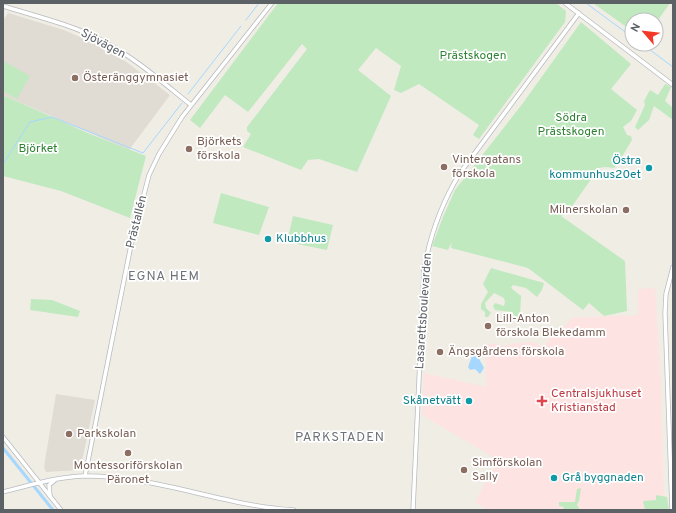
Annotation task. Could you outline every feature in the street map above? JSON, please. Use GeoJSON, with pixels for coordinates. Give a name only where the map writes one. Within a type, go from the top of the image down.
{"type":"FeatureCollection","features":[{"type":"Feature","properties":{"kind":"street","name":"Prästallén"},"geometry":{"type":"LineString","coordinates":[[85,476],[132,242],[146,186],[159,154],[178,123],[272,3]]}},
{"type":"Feature","properties":{"kind":"street"},"geometry":{"type":"LineString","coordinates":[[565,3],[673,85]]}},
{"type":"Feature","properties":{"kind":"street","name":"Sjövägen"},"geometry":{"type":"LineString","coordinates":[[3,6],[76,29],[100,40],[132,60],[191,105]]}},
{"type":"Feature","properties":{"kind":"street","name":"Lasarettsboulevarden"},"geometry":{"type":"LineString","coordinates":[[413,510],[424,270],[430,237],[447,194],[460,173],[578,13]]}},
{"type":"Feature","properties":{"kind":"street"},"geometry":{"type":"LineString","coordinates":[[672,510],[673,484],[665,303],[673,267]]}},
{"type":"Feature","properties":{"kind":"street"},"geometry":{"type":"LineString","coordinates":[[3,437],[61,510]]}},
{"type":"Feature","properties":{"kind":"street"},"geometry":{"type":"LineString","coordinates":[[3,492],[56,478],[85,476],[134,480],[241,504],[294,510]]}},
{"type":"Feature","properties":{"kind":"street"},"geometry":{"type":"LineString","coordinates":[[50,496],[49,485],[56,478]]}},
{"type":"Feature","properties":{"kind":"shaded area","name":"Österänggymnasiet"},"geometry":{"type":"Polygon","coordinates":[[[8,13],[64,30],[89,41],[125,61],[170,95],[129,150],[3,95],[3,21],[8,13]]]}},
{"type":"Feature","properties":{"kind":"shaded area","name":"Centralsjukhuset Kristianstad"},"geometry":{"type":"Polygon","coordinates":[[[655,288],[661,382],[664,510],[488,510],[475,502],[498,460],[422,415],[424,373],[486,387],[486,344],[506,346],[515,343],[534,342],[544,347],[550,337],[568,323],[570,318],[638,315],[638,289],[655,288]]]}},
{"type":"Feature","properties":{"kind":"shaded area","name":"Parkskolan"},"geometry":{"type":"Polygon","coordinates":[[[56,394],[95,400],[80,470],[46,472],[44,467],[56,394]]]}},
{"type":"Feature","properties":{"kind":"green space","name":"Prästskogen"},"geometry":{"type":"Polygon","coordinates":[[[278,3],[556,3],[566,11],[565,22],[479,139],[473,135],[479,125],[419,84],[401,93],[394,90],[401,66],[376,48],[358,70],[391,96],[357,172],[319,159],[308,160],[301,170],[243,147],[251,134],[247,131],[247,127],[307,49],[302,44],[248,112],[225,95],[200,128],[190,120],[278,3]]]}},
{"type":"Feature","properties":{"kind":"green space"},"geometry":{"type":"Polygon","coordinates":[[[593,3],[670,3],[664,12],[624,12],[624,25],[593,3]]]}},
{"type":"Feature","properties":{"kind":"green space","name":"Södra Prästskogen"},"geometry":{"type":"Polygon","coordinates":[[[581,22],[631,64],[611,89],[637,110],[631,121],[623,127],[627,135],[631,136],[632,140],[617,165],[614,168],[599,168],[568,212],[561,216],[625,261],[627,311],[604,316],[589,303],[583,310],[528,268],[451,248],[452,242],[448,250],[432,246],[455,190],[523,103],[581,22]]]}},
{"type":"Feature","properties":{"kind":"green space"},"geometry":{"type":"Polygon","coordinates":[[[3,61],[30,76],[17,99],[3,91],[3,61]]]}},
{"type":"Feature","properties":{"kind":"green space"},"geometry":{"type":"Polygon","coordinates":[[[665,84],[671,87],[665,101],[673,108],[673,120],[654,106],[649,120],[638,130],[635,127],[645,105],[644,101],[650,90],[658,95],[665,84]]]}},
{"type":"Feature","properties":{"kind":"green space","name":"Björket"},"geometry":{"type":"Polygon","coordinates":[[[3,95],[90,134],[146,156],[130,218],[61,191],[3,176],[3,95]]]}},
{"type":"Feature","properties":{"kind":"green space"},"geometry":{"type":"Polygon","coordinates":[[[221,193],[269,207],[259,235],[213,223],[221,193]]]}},
{"type":"Feature","properties":{"kind":"green space"},"geometry":{"type":"Polygon","coordinates":[[[293,216],[333,225],[327,250],[287,242],[293,216]]]}},
{"type":"Feature","properties":{"kind":"green space"},"geometry":{"type":"Polygon","coordinates":[[[491,268],[544,283],[542,290],[537,297],[526,288],[513,285],[511,288],[521,296],[520,317],[517,319],[512,312],[495,310],[493,306],[495,303],[504,306],[505,302],[504,298],[494,293],[485,303],[486,308],[491,313],[488,317],[485,317],[485,312],[481,309],[481,304],[488,292],[483,284],[491,268]]]}},
{"type":"Feature","properties":{"kind":"green space"},"geometry":{"type":"Polygon","coordinates":[[[31,299],[52,300],[80,311],[78,317],[30,310],[31,299]]]}},
{"type":"Feature","properties":{"kind":"green space"},"geometry":{"type":"Polygon","coordinates":[[[581,488],[577,505],[580,510],[562,510],[564,507],[559,506],[559,502],[575,502],[577,489],[581,488]]]}},
{"type":"Feature","properties":{"kind":"green space"},"geometry":{"type":"Polygon","coordinates":[[[656,495],[667,497],[669,510],[645,510],[643,501],[656,500],[656,495]]]}},
{"type":"Feature","properties":{"kind":"water"},"geometry":{"type":"Polygon","coordinates":[[[477,355],[484,368],[480,374],[475,369],[470,370],[468,367],[472,356],[477,355]]]}},
{"type":"Feature","properties":{"kind":"waterway"},"geometry":{"type":"LineString","coordinates":[[246,20],[259,3]]}},
{"type":"Feature","properties":{"kind":"waterway"},"geometry":{"type":"LineString","coordinates":[[586,3],[624,31]]}},
{"type":"Feature","properties":{"kind":"waterway"},"geometry":{"type":"LineString","coordinates":[[188,94],[241,26]]}},
{"type":"Feature","properties":{"kind":"waterway"},"geometry":{"type":"LineString","coordinates":[[653,52],[673,67]]}},
{"type":"Feature","properties":{"kind":"waterway"},"geometry":{"type":"LineString","coordinates":[[3,164],[30,122],[52,117],[143,153],[182,103]]}},
{"type":"Feature","properties":{"kind":"waterway"},"geometry":{"type":"LineString","coordinates":[[3,448],[53,510]]}},
{"type":"Feature","properties":{"kind":"place","name":"Österänggymnasiet"},"geometry":{"type":"Point","coordinates":[75,78]}},
{"type":"Feature","properties":{"kind":"place","name":"Björkets förskola"},"geometry":{"type":"Point","coordinates":[189,149]}},
{"type":"Feature","properties":{"kind":"place","name":"Vintergatans förskola"},"geometry":{"type":"Point","coordinates":[444,167]}},
{"type":"Feature","properties":{"kind":"place","name":"Östra kommunhus20et"},"geometry":{"type":"Point","coordinates":[649,168]}},
{"type":"Feature","properties":{"kind":"place","name":"Milnerskolan"},"geometry":{"type":"Point","coordinates":[626,210]}},
{"type":"Feature","properties":{"kind":"place","name":"Klubbhus"},"geometry":{"type":"Point","coordinates":[268,239]}},
{"type":"Feature","properties":{"kind":"place","name":"Lill-Anton förskola Blekedamm"},"geometry":{"type":"Point","coordinates":[488,326]}},
{"type":"Feature","properties":{"kind":"place","name":"Ängsgårdens förskola"},"geometry":{"type":"Point","coordinates":[440,352]}},
{"type":"Feature","properties":{"kind":"place","name":"Skånetvätt"},"geometry":{"type":"Point","coordinates":[469,401]}},
{"type":"Feature","properties":{"kind":"place","name":"Centralsjukhuset Kristianstad"},"geometry":{"type":"Point","coordinates":[542,401]}},
{"type":"Feature","properties":{"kind":"place","name":"Parkskolan"},"geometry":{"type":"Point","coordinates":[69,434]}},
{"type":"Feature","properties":{"kind":"place","name":"Montessoriförskolan Päronet"},"geometry":{"type":"Point","coordinates":[128,453]}},
{"type":"Feature","properties":{"kind":"place","name":"Simförskolan Sally"},"geometry":{"type":"Point","coordinates":[464,470]}},
{"type":"Feature","properties":{"kind":"place","name":"Grå byggnaden"},"geometry":{"type":"Point","coordinates":[554,478]}},
{"type":"Feature","properties":{"kind":"district","name":"EGNA HEM"},"geometry":{"type":"Point","coordinates":[164,277]}},
{"type":"Feature","properties":{"kind":"district","name":"PARKSTADEN"},"geometry":{"type":"Point","coordinates":[340,438]}}]}
